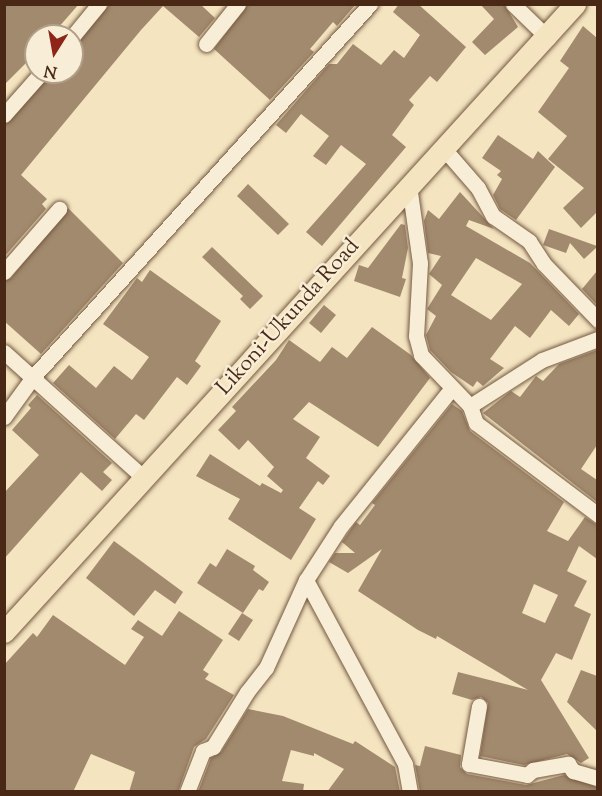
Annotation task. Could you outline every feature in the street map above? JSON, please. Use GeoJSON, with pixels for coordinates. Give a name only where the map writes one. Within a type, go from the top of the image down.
{"type":"FeatureCollection","features":[{"type":"Feature","properties":{"kind":"highway","name":"Likoni-Ukunda Road"},"geometry":{"type":"LineString","coordinates":[[4,632],[409,185],[445,150],[548,38],[574,4]]}},
{"type":"Feature","properties":{"kind":"street"},"geometry":{"type":"LineString","coordinates":[[82,24],[99,4]]}},
{"type":"Feature","properties":{"kind":"street"},"geometry":{"type":"LineString","coordinates":[[206,44],[238,4]]}},
{"type":"Feature","properties":{"kind":"street"},"geometry":{"type":"LineString","coordinates":[[4,417],[33,377],[370,4]]}},
{"type":"Feature","properties":{"kind":"street"},"geometry":{"type":"LineString","coordinates":[[513,4],[548,38]]}},
{"type":"Feature","properties":{"kind":"street"},"geometry":{"type":"LineString","coordinates":[[4,115],[31,84]]}},
{"type":"Feature","properties":{"kind":"street"},"geometry":{"type":"LineString","coordinates":[[445,150],[478,188],[494,216],[534,245],[544,264],[597,320]]}},
{"type":"Feature","properties":{"kind":"street"},"geometry":{"type":"LineString","coordinates":[[409,185],[420,263],[416,345],[470,406],[476,423],[497,442],[597,515]]}},
{"type":"Feature","properties":{"kind":"street"},"geometry":{"type":"LineString","coordinates":[[4,272],[60,209]]}},
{"type":"Feature","properties":{"kind":"street"},"geometry":{"type":"LineString","coordinates":[[470,406],[542,360],[597,339]]}},
{"type":"Feature","properties":{"kind":"street"},"geometry":{"type":"LineString","coordinates":[[4,352],[145,479]]}},
{"type":"Feature","properties":{"kind":"street"},"geometry":{"type":"LineString","coordinates":[[187,792],[203,752],[213,747],[266,668],[306,580],[374,480],[452,388]]}},
{"type":"Feature","properties":{"kind":"street"},"geometry":{"type":"LineString","coordinates":[[306,580],[405,764],[410,792]]}},
{"type":"Feature","properties":{"kind":"street"},"geometry":{"type":"LineString","coordinates":[[479,706],[469,764],[527,775],[533,770],[568,765],[573,771],[597,778]]}},
{"type":"Feature","properties":{"kind":"building"},"geometry":{"type":"Polygon","coordinates":[[[4,4],[79,4],[62,24],[24,24],[24,65],[4,85],[4,4]]]}},
{"type":"Feature","properties":{"kind":"building"},"geometry":{"type":"Polygon","coordinates":[[[110,4],[200,4],[215,18],[199,37],[163,6],[141,30],[21,175],[47,199],[42,204],[46,209],[4,257],[4,125],[41,84],[84,84],[84,35],[110,4]]]}},
{"type":"Feature","properties":{"kind":"building"},"geometry":{"type":"Polygon","coordinates":[[[248,4],[356,4],[337,26],[333,22],[310,49],[314,52],[270,100],[214,49],[248,4]]]}},
{"type":"Feature","properties":{"kind":"building"},"geometry":{"type":"Polygon","coordinates":[[[399,4],[418,4],[466,47],[437,82],[430,76],[409,100],[414,105],[392,135],[406,147],[322,246],[306,232],[366,164],[341,145],[326,165],[313,156],[329,136],[301,114],[286,133],[276,125],[329,64],[337,64],[353,44],[381,65],[394,50],[404,58],[420,35],[393,12],[399,4]]]}},
{"type":"Feature","properties":{"kind":"building"},"geometry":{"type":"Polygon","coordinates":[[[480,4],[504,4],[518,27],[485,55],[472,42],[494,19],[480,4]]]}},
{"type":"Feature","properties":{"kind":"building"},"geometry":{"type":"Polygon","coordinates":[[[583,26],[597,38],[597,212],[581,228],[563,208],[584,188],[548,159],[567,136],[538,112],[569,68],[560,61],[583,26]]]}},
{"type":"Feature","properties":{"kind":"building"},"geometry":{"type":"Polygon","coordinates":[[[498,135],[533,159],[538,151],[555,167],[516,220],[500,209],[493,195],[502,179],[497,175],[501,171],[482,158],[498,135]]]}},
{"type":"Feature","properties":{"kind":"building"},"geometry":{"type":"Polygon","coordinates":[[[248,184],[289,224],[278,235],[237,196],[248,184]]]}},
{"type":"Feature","properties":{"kind":"building"},"geometry":{"type":"Polygon","coordinates":[[[460,192],[494,229],[469,220],[466,226],[530,263],[579,314],[569,326],[551,310],[530,338],[515,326],[490,359],[504,368],[483,386],[477,381],[473,387],[451,372],[430,350],[426,335],[436,316],[427,309],[442,285],[429,274],[441,256],[428,253],[424,221],[428,210],[439,219],[460,192]],[[476,258],[451,295],[491,320],[522,284],[476,258]]]}},
{"type":"Feature","properties":{"kind":"building"},"geometry":{"type":"Polygon","coordinates":[[[68,208],[123,263],[41,354],[4,321],[4,281],[11,278],[68,208]]]}},
{"type":"Feature","properties":{"kind":"building"},"geometry":{"type":"Polygon","coordinates":[[[401,224],[405,225],[408,248],[402,278],[406,279],[400,297],[354,281],[359,265],[368,268],[401,224]]]}},
{"type":"Feature","properties":{"kind":"building"},"geometry":{"type":"Polygon","coordinates":[[[549,229],[597,247],[584,259],[570,243],[566,253],[543,245],[549,229]]]}},
{"type":"Feature","properties":{"kind":"building"},"geometry":{"type":"Polygon","coordinates":[[[212,247],[263,296],[250,309],[240,299],[243,296],[202,257],[212,247]]]}},
{"type":"Feature","properties":{"kind":"building"},"geometry":{"type":"Polygon","coordinates":[[[150,270],[221,321],[195,361],[201,366],[187,385],[177,377],[144,420],[136,414],[115,439],[53,383],[69,365],[96,388],[114,366],[132,380],[149,357],[103,324],[137,278],[142,282],[150,270]]]}},
{"type":"Feature","properties":{"kind":"building"},"geometry":{"type":"Polygon","coordinates":[[[597,271],[597,305],[582,289],[597,271]]]}},
{"type":"Feature","properties":{"kind":"building"},"geometry":{"type":"Polygon","coordinates":[[[324,305],[336,315],[321,333],[309,323],[324,305]]]}},
{"type":"Feature","properties":{"kind":"building"},"geometry":{"type":"Polygon","coordinates":[[[372,327],[411,355],[430,378],[378,447],[309,402],[293,419],[320,437],[306,458],[330,476],[323,485],[318,481],[299,508],[316,519],[291,560],[228,519],[240,499],[196,476],[210,454],[260,486],[262,483],[281,493],[283,490],[267,476],[274,467],[248,440],[239,450],[218,430],[236,411],[232,407],[276,360],[289,340],[320,362],[332,347],[347,358],[372,327]]]}},
{"type":"Feature","properties":{"kind":"building"},"geometry":{"type":"Polygon","coordinates":[[[597,350],[597,445],[581,469],[597,480],[597,502],[483,413],[511,391],[520,397],[536,376],[543,381],[559,364],[597,350]]]}},
{"type":"Feature","properties":{"kind":"building"},"geometry":{"type":"Polygon","coordinates":[[[37,395],[112,463],[103,472],[112,480],[102,491],[81,472],[4,559],[4,493],[39,455],[12,430],[31,408],[28,405],[37,395]]]}},
{"type":"Feature","properties":{"kind":"building"},"geometry":{"type":"Polygon","coordinates":[[[452,404],[462,411],[470,431],[564,502],[547,531],[568,541],[585,517],[597,525],[597,559],[579,546],[567,571],[587,581],[574,606],[591,614],[572,660],[556,653],[541,680],[589,758],[581,763],[567,754],[524,765],[480,756],[488,703],[481,697],[472,700],[452,694],[458,672],[528,690],[437,636],[436,639],[418,630],[358,591],[382,549],[348,573],[329,562],[335,553],[355,553],[342,542],[356,522],[360,525],[375,505],[372,503],[452,404]],[[534,584],[522,613],[545,623],[558,595],[534,584]]]}},
{"type":"Feature","properties":{"kind":"building"},"geometry":{"type":"Polygon","coordinates":[[[114,541],[183,592],[175,604],[155,590],[134,616],[86,578],[114,541]]]}},
{"type":"Feature","properties":{"kind":"building"},"geometry":{"type":"Polygon","coordinates":[[[227,549],[255,566],[253,570],[269,582],[263,591],[259,589],[243,613],[197,583],[210,563],[216,567],[227,549]]]}},
{"type":"Feature","properties":{"kind":"building"},"geometry":{"type":"Polygon","coordinates":[[[179,611],[223,640],[203,670],[209,674],[205,679],[234,695],[206,739],[194,747],[178,792],[129,792],[135,772],[91,754],[73,792],[4,792],[4,665],[33,633],[37,637],[53,615],[125,665],[144,637],[131,629],[138,620],[162,636],[179,611]]]}},
{"type":"Feature","properties":{"kind":"building"},"geometry":{"type":"Polygon","coordinates":[[[242,613],[253,620],[239,641],[228,634],[242,613]]]}},
{"type":"Feature","properties":{"kind":"building"},"geometry":{"type":"Polygon","coordinates":[[[581,670],[597,676],[597,731],[567,702],[581,670]]]}},
{"type":"Feature","properties":{"kind":"building"},"geometry":{"type":"Polygon","coordinates":[[[248,709],[283,716],[353,744],[355,741],[395,767],[400,792],[327,792],[344,769],[314,753],[314,756],[291,750],[282,781],[304,784],[303,792],[198,792],[211,758],[221,752],[248,709]]]}},
{"type":"Feature","properties":{"kind":"building"},"geometry":{"type":"Polygon","coordinates":[[[425,746],[461,755],[460,767],[467,774],[526,785],[564,775],[597,787],[597,792],[420,792],[415,765],[420,766],[425,746]]]}}]}
